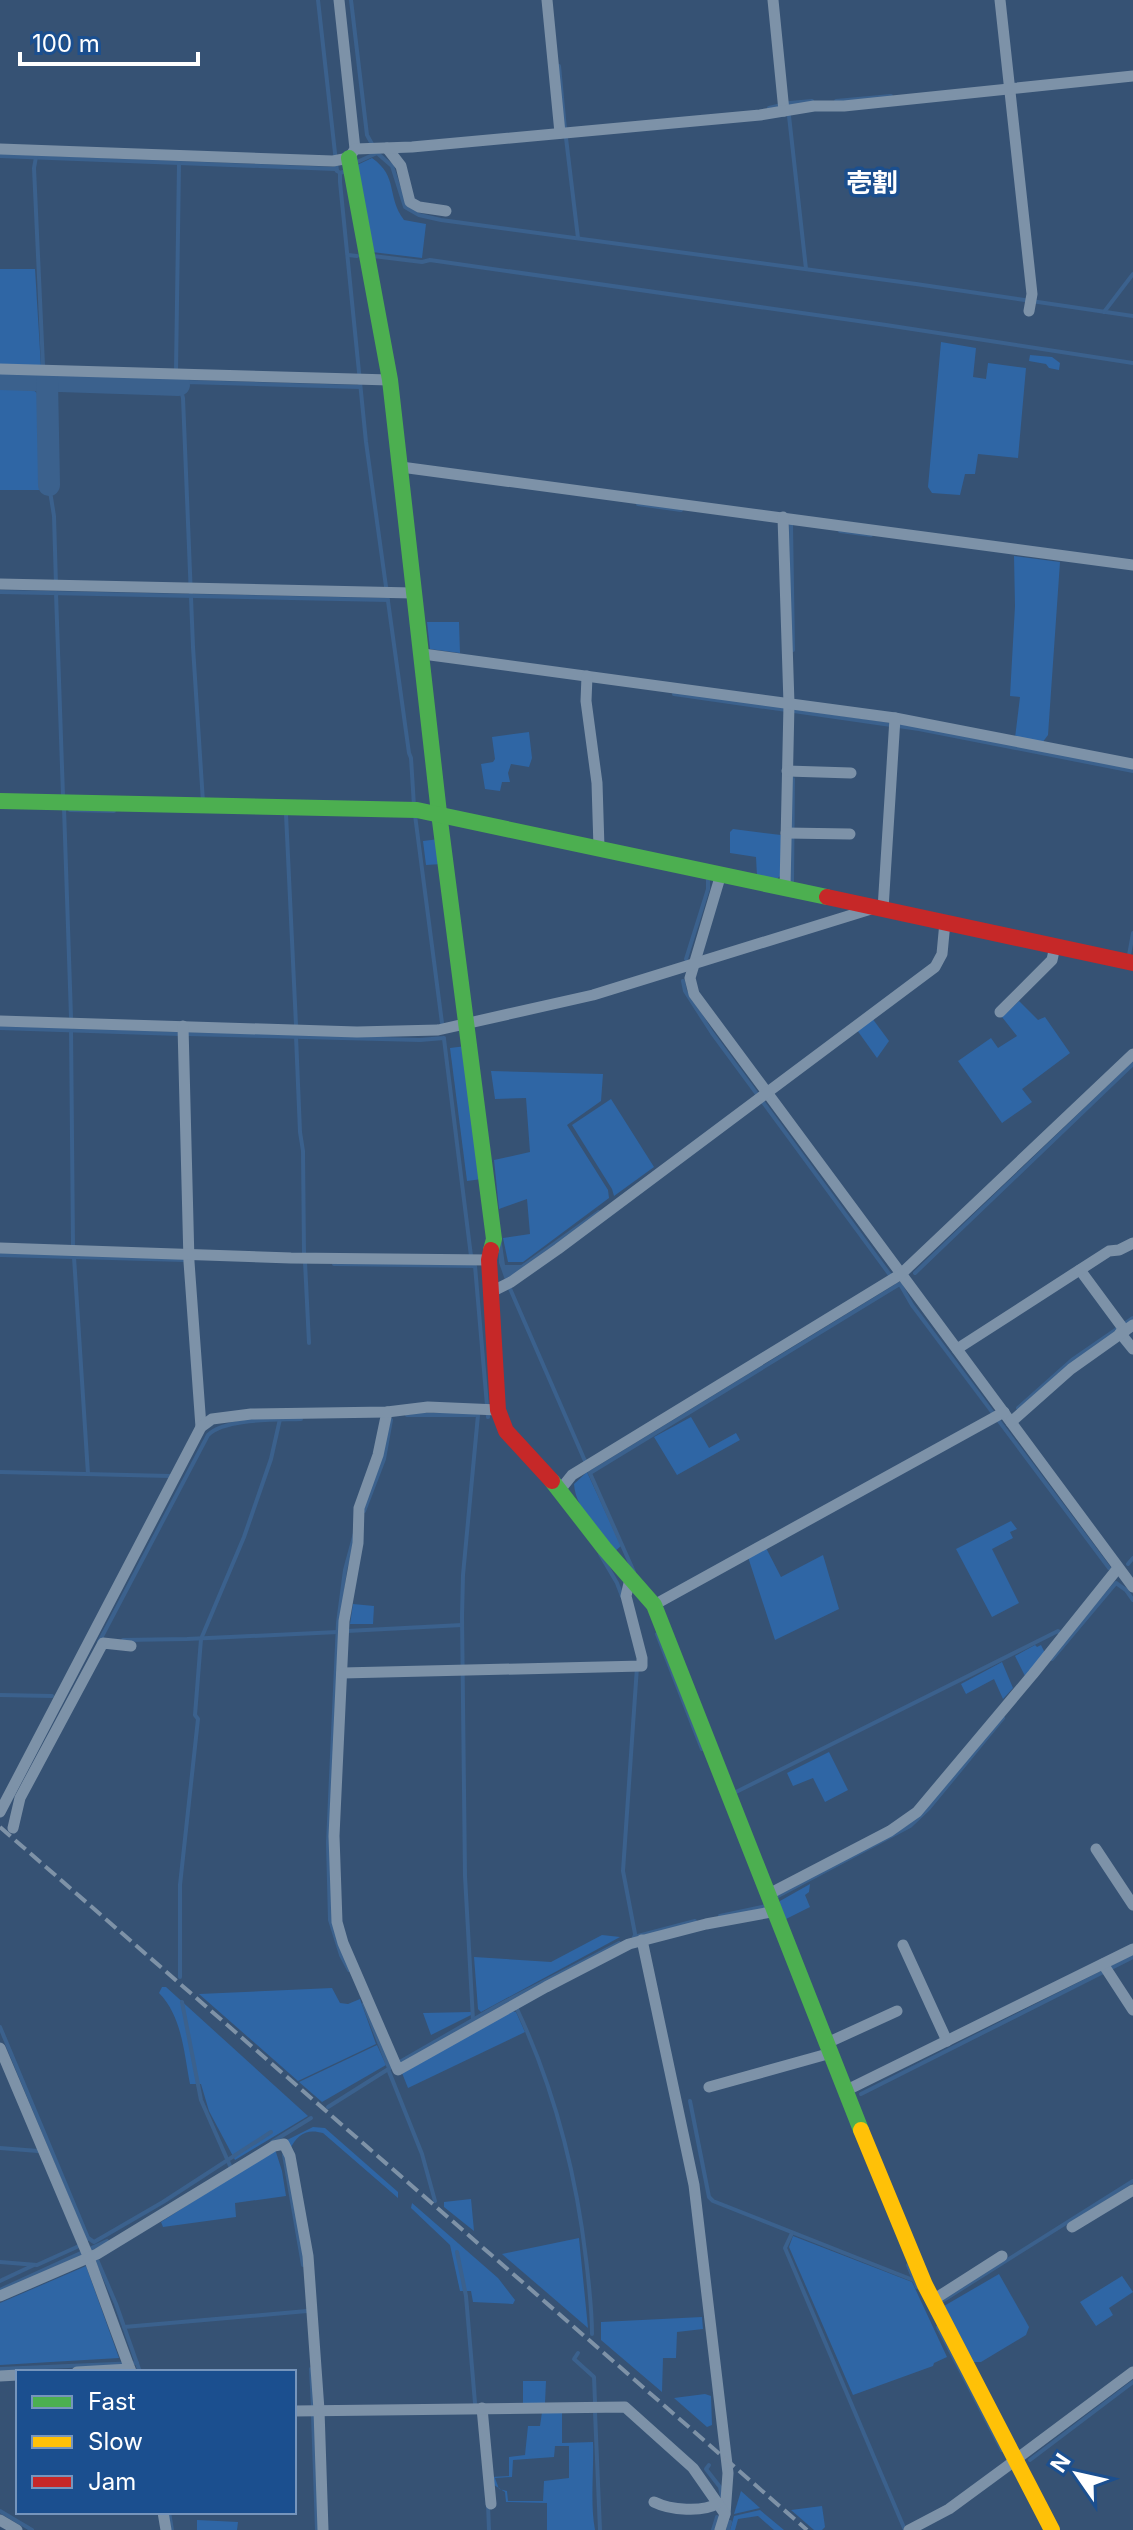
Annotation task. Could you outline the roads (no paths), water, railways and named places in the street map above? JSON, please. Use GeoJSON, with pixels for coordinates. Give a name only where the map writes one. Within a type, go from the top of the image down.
{"type":"FeatureCollection","features":[{"type":"Feature","properties":{"kind":"street"},"geometry":{"type":"LineString","coordinates":[[339,0],[344,157],[390,380],[402,467],[413,593],[424,654],[494,1239],[479,1260]]}},
{"type":"Feature","properties":{"kind":"street"},"geometry":{"type":"LineString","coordinates":[[547,0],[559,130]]}},
{"type":"Feature","properties":{"kind":"street"},"geometry":{"type":"LineString","coordinates":[[773,0],[783,106]]}},
{"type":"Feature","properties":{"kind":"street"},"geometry":{"type":"LineString","coordinates":[[1000,0],[1030,304]]}},
{"type":"Feature","properties":{"kind":"street"},"geometry":{"type":"LineString","coordinates":[[0,149],[344,157],[379,148],[783,106],[844,106],[1133,76]]}},
{"type":"Feature","properties":{"kind":"street"},"geometry":{"type":"LineString","coordinates":[[379,148],[401,166],[410,202],[419,207],[446,211]]}},
{"type":"Feature","properties":{"kind":"street"},"geometry":{"type":"LineString","coordinates":[[0,369],[390,380]]}},
{"type":"Feature","properties":{"kind":"street"},"geometry":{"type":"LineString","coordinates":[[402,467],[784,521],[1133,565]]}},
{"type":"Feature","properties":{"kind":"street"},"geometry":{"type":"LineString","coordinates":[[784,521],[791,707],[785,888]]}},
{"type":"Feature","properties":{"kind":"street"},"geometry":{"type":"LineString","coordinates":[[0,584],[413,593]]}},
{"type":"Feature","properties":{"kind":"street"},"geometry":{"type":"LineString","coordinates":[[424,654],[895,723],[1133,764]]}},
{"type":"Feature","properties":{"kind":"street"},"geometry":{"type":"LineString","coordinates":[[587,676],[586,701],[597,783],[599,848]]}},
{"type":"Feature","properties":{"kind":"street"},"geometry":{"type":"LineString","coordinates":[[879,908],[895,723]]}},
{"type":"Feature","properties":{"kind":"street"},"geometry":{"type":"LineString","coordinates":[[787,771],[851,773]]}},
{"type":"Feature","properties":{"kind":"street"},"geometry":{"type":"LineString","coordinates":[[0,801],[414,810],[444,814],[1133,963]]}},
{"type":"Feature","properties":{"kind":"street"},"geometry":{"type":"LineString","coordinates":[[786,833],[850,834]]}},
{"type":"Feature","properties":{"kind":"street"},"geometry":{"type":"LineString","coordinates":[[387,1412],[378,1455],[358,1514],[358,1543],[344,1632],[334,1836],[337,1922],[343,1943],[398,2070],[617,1950],[642,1940],[770,1905],[890,1831],[917,1812],[1033,1674],[1128,1575],[1002,1417],[957,1349],[901,1274],[762,1097],[694,994],[690,978],[693,964],[721,874]]}},
{"type":"Feature","properties":{"kind":"street"},"geometry":{"type":"LineString","coordinates":[[0,1021],[357,1032],[438,1030],[593,995],[879,908]]}},
{"type":"Feature","properties":{"kind":"street"},"geometry":{"type":"LineString","coordinates":[[502,1286],[935,967],[942,954],[945,922]]}},
{"type":"Feature","properties":{"kind":"street"},"geometry":{"type":"LineString","coordinates":[[1000,1012],[1052,960],[1055,946]]}},
{"type":"Feature","properties":{"kind":"street"},"geometry":{"type":"LineString","coordinates":[[183,1026],[189,1258],[201,1427]]}},
{"type":"Feature","properties":{"kind":"street"},"geometry":{"type":"LineString","coordinates":[[560,1490],[572,1475],[901,1274],[1133,1054]]}},
{"type":"Feature","properties":{"kind":"street"},"geometry":{"type":"LineString","coordinates":[[957,1349],[1109,1251],[1133,1243]]}},
{"type":"Feature","properties":{"kind":"street"},"geometry":{"type":"LineString","coordinates":[[0,1248],[189,1258],[479,1260],[502,1286],[491,1410],[654,1605],[770,1905],[933,2300],[1011,2463],[1052,2530]]}},
{"type":"Feature","properties":{"kind":"street"},"geometry":{"type":"LineString","coordinates":[[1080,1270],[1124,1328],[1133,1349]]}},
{"type":"Feature","properties":{"kind":"street"},"geometry":{"type":"LineString","coordinates":[[654,1605],[1002,1417],[1124,1328]]}},
{"type":"Feature","properties":{"kind":"street"},"geometry":{"type":"LineString","coordinates":[[0,1812],[15,1796],[78,1679],[201,1427],[212,1419],[251,1414],[387,1412],[428,1407],[491,1410]]}},
{"type":"Feature","properties":{"kind":"street"},"geometry":{"type":"LineString","coordinates":[[342,1673],[642,1666],[626,1596],[630,1579]]}},
{"type":"Feature","properties":{"kind":"street"},"geometry":{"type":"LineString","coordinates":[[96,1644],[131,1646]]}},
{"type":"Feature","properties":{"kind":"street"},"geometry":{"type":"LineString","coordinates":[[13,1828],[15,1796]]}},
{"type":"Feature","properties":{"kind":"street"},"geometry":{"type":"LineString","coordinates":[[1096,1849],[1133,1905]]}},
{"type":"Feature","properties":{"kind":"street"},"geometry":{"type":"LineString","coordinates":[[642,1940],[694,2185],[728,2473],[720,2530]]}},
{"type":"Feature","properties":{"kind":"street"},"geometry":{"type":"LineString","coordinates":[[903,1945],[947,2041]]}},
{"type":"Feature","properties":{"kind":"street"},"geometry":{"type":"LineString","coordinates":[[845,2091],[1106,1968],[1133,1949]]}},
{"type":"Feature","properties":{"kind":"street"},"geometry":{"type":"LineString","coordinates":[[1106,1968],[1133,2010]]}},
{"type":"Feature","properties":{"kind":"street"},"geometry":{"type":"LineString","coordinates":[[709,2087],[829,2048],[897,2011]]}},
{"type":"Feature","properties":{"kind":"street"},"geometry":{"type":"LineString","coordinates":[[0,2048],[88,2251],[130,2367],[98,2370]]}},
{"type":"Feature","properties":{"kind":"street"},"geometry":{"type":"LineString","coordinates":[[0,2296],[88,2251],[274,2146],[284,2144],[290,2156],[308,2256],[319,2410],[323,2530]]}},
{"type":"Feature","properties":{"kind":"street"},"geometry":{"type":"LineString","coordinates":[[1072,2227],[1133,2190]]}},
{"type":"Feature","properties":{"kind":"street"},"geometry":{"type":"LineString","coordinates":[[933,2300],[1002,2256]]}},
{"type":"Feature","properties":{"kind":"street"},"geometry":{"type":"LineString","coordinates":[[909,2530],[949,2509],[1133,2372]]}},
{"type":"Feature","properties":{"kind":"street"},"geometry":{"type":"LineString","coordinates":[[296,2411],[625,2407],[693,2468],[722,2509]]}},
{"type":"Feature","properties":{"kind":"street"},"geometry":{"type":"LineString","coordinates":[[482,2408],[491,2504]]}},
{"type":"Feature","properties":{"kind":"street"},"geometry":{"type":"LineString","coordinates":[[654,2502],[662,2507],[722,2509]]}},
{"type":"Feature","properties":{"kind":"street"},"geometry":{"type":"LineString","coordinates":[[0,2520],[17,2530]]}},
{"type":"Feature","properties":{"kind":"waterway"},"geometry":{"type":"LineString","coordinates":[[318,0],[337,171]]}},
{"type":"Feature","properties":{"kind":"waterway"},"geometry":{"type":"LineString","coordinates":[[351,0],[367,135],[377,153],[392,166],[405,207],[419,215],[1133,316]]}},
{"type":"Feature","properties":{"kind":"waterway"},"geometry":{"type":"LineString","coordinates":[[559,66],[565,129]]}},
{"type":"Feature","properties":{"kind":"waterway"},"geometry":{"type":"LineString","coordinates":[[836,101],[891,96]]}},
{"type":"Feature","properties":{"kind":"waterway"},"geometry":{"type":"LineString","coordinates":[[769,108],[812,101]]}},
{"type":"Feature","properties":{"kind":"waterway"},"geometry":{"type":"LineString","coordinates":[[789,116],[806,269]]}},
{"type":"Feature","properties":{"kind":"waterway"},"geometry":{"type":"LineString","coordinates":[[566,138],[578,238]]}},
{"type":"Feature","properties":{"kind":"waterway"},"geometry":{"type":"LineString","coordinates":[[357,162],[377,153]]}},
{"type":"Feature","properties":{"kind":"waterway"},"geometry":{"type":"LineString","coordinates":[[0,156],[335,169],[340,173]]}},
{"type":"Feature","properties":{"kind":"waterway"},"geometry":{"type":"LineString","coordinates":[[36,157],[43,365],[47,381]]}},
{"type":"Feature","properties":{"kind":"waterway"},"geometry":{"type":"LineString","coordinates":[[179,164],[176,371],[183,398],[203,802]]}},
{"type":"Feature","properties":{"kind":"waterway"},"geometry":{"type":"LineString","coordinates":[[343,172],[340,173],[340,182],[366,442],[411,758],[414,806]]}},
{"type":"Feature","properties":{"kind":"waterway"},"geometry":{"type":"LineString","coordinates":[[348,255],[357,256]]}},
{"type":"Feature","properties":{"kind":"waterway"},"geometry":{"type":"LineString","coordinates":[[373,256],[422,262],[430,260],[1133,363]]}},
{"type":"Feature","properties":{"kind":"waterway"},"geometry":{"type":"LineString","coordinates":[[1104,312],[1133,274]]}},
{"type":"Feature","properties":{"kind":"waterway"},"geometry":{"type":"LineString","coordinates":[[0,379],[179,385]]}},
{"type":"Feature","properties":{"kind":"waterway"},"geometry":{"type":"LineString","coordinates":[[47,381],[49,485]]}},
{"type":"Feature","properties":{"kind":"waterway"},"geometry":{"type":"LineString","coordinates":[[179,385],[186,382],[360,387]]}},
{"type":"Feature","properties":{"kind":"waterway"},"geometry":{"type":"LineString","coordinates":[[49,485],[54,516],[56,585]]}},
{"type":"Feature","properties":{"kind":"waterway"},"geometry":{"type":"LineString","coordinates":[[638,504],[681,510]]}},
{"type":"Feature","properties":{"kind":"waterway"},"geometry":{"type":"LineString","coordinates":[[791,524],[793,650]]}},
{"type":"Feature","properties":{"kind":"waterway"},"geometry":{"type":"LineString","coordinates":[[840,531],[871,535]]}},
{"type":"Feature","properties":{"kind":"waterway"},"geometry":{"type":"LineString","coordinates":[[0,592],[388,600]]}},
{"type":"Feature","properties":{"kind":"waterway"},"geometry":{"type":"LineString","coordinates":[[56,593],[63,796]]}},
{"type":"Feature","properties":{"kind":"waterway"},"geometry":{"type":"LineString","coordinates":[[674,694],[919,729],[1133,771]]}},
{"type":"Feature","properties":{"kind":"waterway"},"geometry":{"type":"LineString","coordinates":[[792,881],[793,779]]}},
{"type":"Feature","properties":{"kind":"waterway"},"geometry":{"type":"LineString","coordinates":[[64,808],[71,1017]]}},
{"type":"Feature","properties":{"kind":"waterway"},"geometry":{"type":"LineString","coordinates":[[70,810],[114,811]]}},
{"type":"Feature","properties":{"kind":"waterway"},"geometry":{"type":"LineString","coordinates":[[286,814],[296,1025]]}},
{"type":"Feature","properties":{"kind":"waterway"},"geometry":{"type":"LineString","coordinates":[[415,815],[442,1023]]}},
{"type":"Feature","properties":{"kind":"waterway"},"geometry":{"type":"LineString","coordinates":[[686,959],[708,889],[708,879]]}},
{"type":"Feature","properties":{"kind":"waterway"},"geometry":{"type":"LineString","coordinates":[[1129,955],[1133,933]]}},
{"type":"Feature","properties":{"kind":"waterway"},"geometry":{"type":"LineString","coordinates":[[683,981],[685,991],[712,1033],[890,1275]]}},
{"type":"Feature","properties":{"kind":"waterway"},"geometry":{"type":"LineString","coordinates":[[0,1028],[180,1034]]}},
{"type":"Feature","properties":{"kind":"waterway"},"geometry":{"type":"LineString","coordinates":[[71,1028],[73,1247]]}},
{"type":"Feature","properties":{"kind":"waterway"},"geometry":{"type":"LineString","coordinates":[[188,1034],[444,1038]]}},
{"type":"Feature","properties":{"kind":"waterway"},"geometry":{"type":"LineString","coordinates":[[296,1036],[303,1151],[304,1253]]}},
{"type":"Feature","properties":{"kind":"waterway"},"geometry":{"type":"LineString","coordinates":[[444,1039],[471,1256]]}},
{"type":"Feature","properties":{"kind":"waterway"},"geometry":{"type":"LineString","coordinates":[[915,1273],[1133,1064]]}},
{"type":"Feature","properties":{"kind":"waterway"},"geometry":{"type":"LineString","coordinates":[[522,1267],[599,1212]]}},
{"type":"Feature","properties":{"kind":"waterway"},"geometry":{"type":"LineString","coordinates":[[0,1255],[185,1260]]}},
{"type":"Feature","properties":{"kind":"waterway"},"geometry":{"type":"LineString","coordinates":[[74,1257],[88,1474]]}},
{"type":"Feature","properties":{"kind":"waterway"},"geometry":{"type":"LineString","coordinates":[[305,1262],[309,1343]]}},
{"type":"Feature","properties":{"kind":"waterway"},"geometry":{"type":"LineString","coordinates":[[334,1264],[475,1266],[488,1417]]}},
{"type":"Feature","properties":{"kind":"waterway"},"geometry":{"type":"LineString","coordinates":[[508,1284],[585,1461]]}},
{"type":"Feature","properties":{"kind":"waterway"},"geometry":{"type":"LineString","coordinates":[[897,1285],[900,1284],[912,1305],[1109,1568]]}},
{"type":"Feature","properties":{"kind":"waterway"},"geometry":{"type":"LineString","coordinates":[[590,1473],[898,1285]]}},
{"type":"Feature","properties":{"kind":"waterway"},"geometry":{"type":"LineString","coordinates":[[1018,1408],[1072,1360],[1133,1318]]}},
{"type":"Feature","properties":{"kind":"waterway"},"geometry":{"type":"LineString","coordinates":[[407,1415],[478,1415]]}},
{"type":"Feature","properties":{"kind":"waterway"},"geometry":{"type":"LineString","coordinates":[[473,2020],[465,1876],[462,1616],[478,1415]]}},
{"type":"Feature","properties":{"kind":"waterway"},"geometry":{"type":"LineString","coordinates":[[180,1977],[180,1885],[198,1719],[195,1715],[201,1639],[244,1537],[271,1459],[280,1419]]}},
{"type":"Feature","properties":{"kind":"waterway"},"geometry":{"type":"LineString","coordinates":[[99,1642],[208,1435],[226,1425],[301,1419]]}},
{"type":"Feature","properties":{"kind":"waterway"},"geometry":{"type":"LineString","coordinates":[[364,1511],[384,1459],[391,1420]]}},
{"type":"Feature","properties":{"kind":"waterway"},"geometry":{"type":"LineString","coordinates":[[589,1471],[634,1572]]}},
{"type":"Feature","properties":{"kind":"waterway"},"geometry":{"type":"LineString","coordinates":[[0,1472],[170,1476]]}},
{"type":"Feature","properties":{"kind":"waterway"},"geometry":{"type":"LineString","coordinates":[[349,1970],[330,1920],[328,1843],[338,1623],[345,1570],[355,1533]]}},
{"type":"Feature","properties":{"kind":"waterway"},"geometry":{"type":"LineString","coordinates":[[600,1554],[622,1596]]}},
{"type":"Feature","properties":{"kind":"waterway"},"geometry":{"type":"LineString","coordinates":[[1128,1564],[1133,1558]]}},
{"type":"Feature","properties":{"kind":"waterway"},"geometry":{"type":"LineString","coordinates":[[1052,1659],[1116,1583],[1133,1600]]}},
{"type":"Feature","properties":{"kind":"waterway"},"geometry":{"type":"LineString","coordinates":[[347,1631],[462,1625]]}},
{"type":"Feature","properties":{"kind":"waterway"},"geometry":{"type":"LineString","coordinates":[[736,1792],[1058,1631],[1061,1634]]}},
{"type":"Feature","properties":{"kind":"waterway"},"geometry":{"type":"LineString","coordinates":[[123,1640],[338,1632]]}},
{"type":"Feature","properties":{"kind":"waterway"},"geometry":{"type":"LineString","coordinates":[[657,1634],[702,1749]]}},
{"type":"Feature","properties":{"kind":"waterway"},"geometry":{"type":"LineString","coordinates":[[636,1939],[623,1871],[637,1667]]}},
{"type":"Feature","properties":{"kind":"waterway"},"geometry":{"type":"LineString","coordinates":[[0,1695],[52,1696]]}},
{"type":"Feature","properties":{"kind":"waterway"},"geometry":{"type":"LineString","coordinates":[[776,1897],[910,1826],[929,1808],[1003,1718]]}},
{"type":"Feature","properties":{"kind":"waterway"},"geometry":{"type":"LineString","coordinates":[[720,1916],[766,1906]]}},
{"type":"Feature","properties":{"kind":"waterway"},"geometry":{"type":"LineString","coordinates":[[634,1937],[695,1921]]}},
{"type":"Feature","properties":{"kind":"waterway"},"geometry":{"type":"LineString","coordinates":[[398,2063],[497,2006],[619,1943]]}},
{"type":"Feature","properties":{"kind":"waterway"},"geometry":{"type":"LineString","coordinates":[[861,2094],[1133,1957]]}},
{"type":"Feature","properties":{"kind":"waterway"},"geometry":{"type":"LineString","coordinates":[[182,2002],[201,2100],[231,2168]]}},
{"type":"Feature","properties":{"kind":"waterway"},"geometry":{"type":"LineString","coordinates":[[364,2004],[389,2068]]}},
{"type":"Feature","properties":{"kind":"waterway"},"geometry":{"type":"LineString","coordinates":[[517,2009],[542,2069],[570,2163],[586,2259],[592,2334]]}},
{"type":"Feature","properties":{"kind":"waterway"},"geometry":{"type":"LineString","coordinates":[[0,2027],[88,2238]]}},
{"type":"Feature","properties":{"kind":"waterway"},"geometry":{"type":"LineString","coordinates":[[328,2107],[390,2068]]}},
{"type":"Feature","properties":{"kind":"waterway"},"geometry":{"type":"LineString","coordinates":[[388,2069],[422,2154],[435,2201]]}},
{"type":"Feature","properties":{"kind":"waterway"},"geometry":{"type":"LineString","coordinates":[[690,2101],[709,2197],[713,2201],[913,2280]]}},
{"type":"Feature","properties":{"kind":"waterway"},"geometry":{"type":"LineString","coordinates":[[272,2142],[311,2118]]}},
{"type":"Feature","properties":{"kind":"waterway"},"geometry":{"type":"LineString","coordinates":[[0,2262],[37,2265],[79,2246],[88,2238],[94,2242],[163,2202],[271,2132]]}},
{"type":"Feature","properties":{"kind":"waterway"},"geometry":{"type":"LineString","coordinates":[[0,2148],[38,2151]]}},
{"type":"Feature","properties":{"kind":"waterway"},"geometry":{"type":"LineString","coordinates":[[284,2155],[303,2265]]}},
{"type":"Feature","properties":{"kind":"waterway"},"geometry":{"type":"LineString","coordinates":[[942,2301],[1133,2181]]}},
{"type":"Feature","properties":{"kind":"waterway"},"geometry":{"type":"LineString","coordinates":[[792,2233],[785,2248],[905,2530]]}},
{"type":"Feature","properties":{"kind":"waterway"},"geometry":{"type":"LineString","coordinates":[[0,2290],[107,2241]]}},
{"type":"Feature","properties":{"kind":"waterway"},"geometry":{"type":"LineString","coordinates":[[457,2252],[466,2296],[475,2403]]}},
{"type":"Feature","properties":{"kind":"waterway"},"geometry":{"type":"LineString","coordinates":[[95,2255],[139,2370]]}},
{"type":"Feature","properties":{"kind":"waterway"},"geometry":{"type":"LineString","coordinates":[[0,2281],[34,2265]]}},
{"type":"Feature","properties":{"kind":"waterway"},"geometry":{"type":"LineString","coordinates":[[908,2265],[917,2287]]}},
{"type":"Feature","properties":{"kind":"waterway"},"geometry":{"type":"LineString","coordinates":[[124,2327],[307,2311]]}},
{"type":"Feature","properties":{"kind":"waterway"},"geometry":{"type":"LineString","coordinates":[[938,2327],[1002,2450]]}},
{"type":"Feature","properties":{"kind":"waterway"},"geometry":{"type":"LineString","coordinates":[[578,2353],[574,2359],[594,2377],[595,2402]]}},
{"type":"Feature","properties":{"kind":"waterway"},"geometry":{"type":"LineString","coordinates":[[0,2369],[137,2363]]}},
{"type":"Feature","properties":{"kind":"waterway"},"geometry":{"type":"LineString","coordinates":[[311,2369],[313,2407]]}},
{"type":"Feature","properties":{"kind":"waterway"},"geometry":{"type":"LineString","coordinates":[[1030,2460],[1133,2382]]}},
{"type":"Feature","properties":{"kind":"waterway"},"geometry":{"type":"LineString","coordinates":[[595,2412],[600,2530]]}},
{"type":"Feature","properties":{"kind":"waterway"},"geometry":{"type":"LineString","coordinates":[[313,2415],[317,2530]]}},
{"type":"Feature","properties":{"kind":"waterway"},"geometry":{"type":"LineString","coordinates":[[709,2465],[706,2469],[720,2487],[722,2496]]}},
{"type":"Feature","properties":{"kind":"waterway"},"geometry":{"type":"LineString","coordinates":[[488,2504],[489,2530]]}},
{"type":"Feature","properties":{"kind":"waterway"},"geometry":{"type":"LineString","coordinates":[[0,2511],[32,2530]]}},
{"type":"Feature","properties":{"kind":"waterway"},"geometry":{"type":"LineString","coordinates":[[169,2514],[172,2530]]}},
{"type":"Feature","properties":{"kind":"waterway"},"geometry":{"type":"LineString","coordinates":[[713,2530],[717,2517]]}},
{"type":"Feature","properties":{"kind":"waterway"},"geometry":{"type":"LineString","coordinates":[[728,2522],[728,2530]]}},
{"type":"Feature","properties":{"kind":"railway"},"geometry":{"type":"LineString","coordinates":[[0,1827],[807,2530]]}},
{"type":"Feature","properties":{"kind":"district","name":"壱割"},"geometry":{"type":"Point","coordinates":[872,183]}}]}
